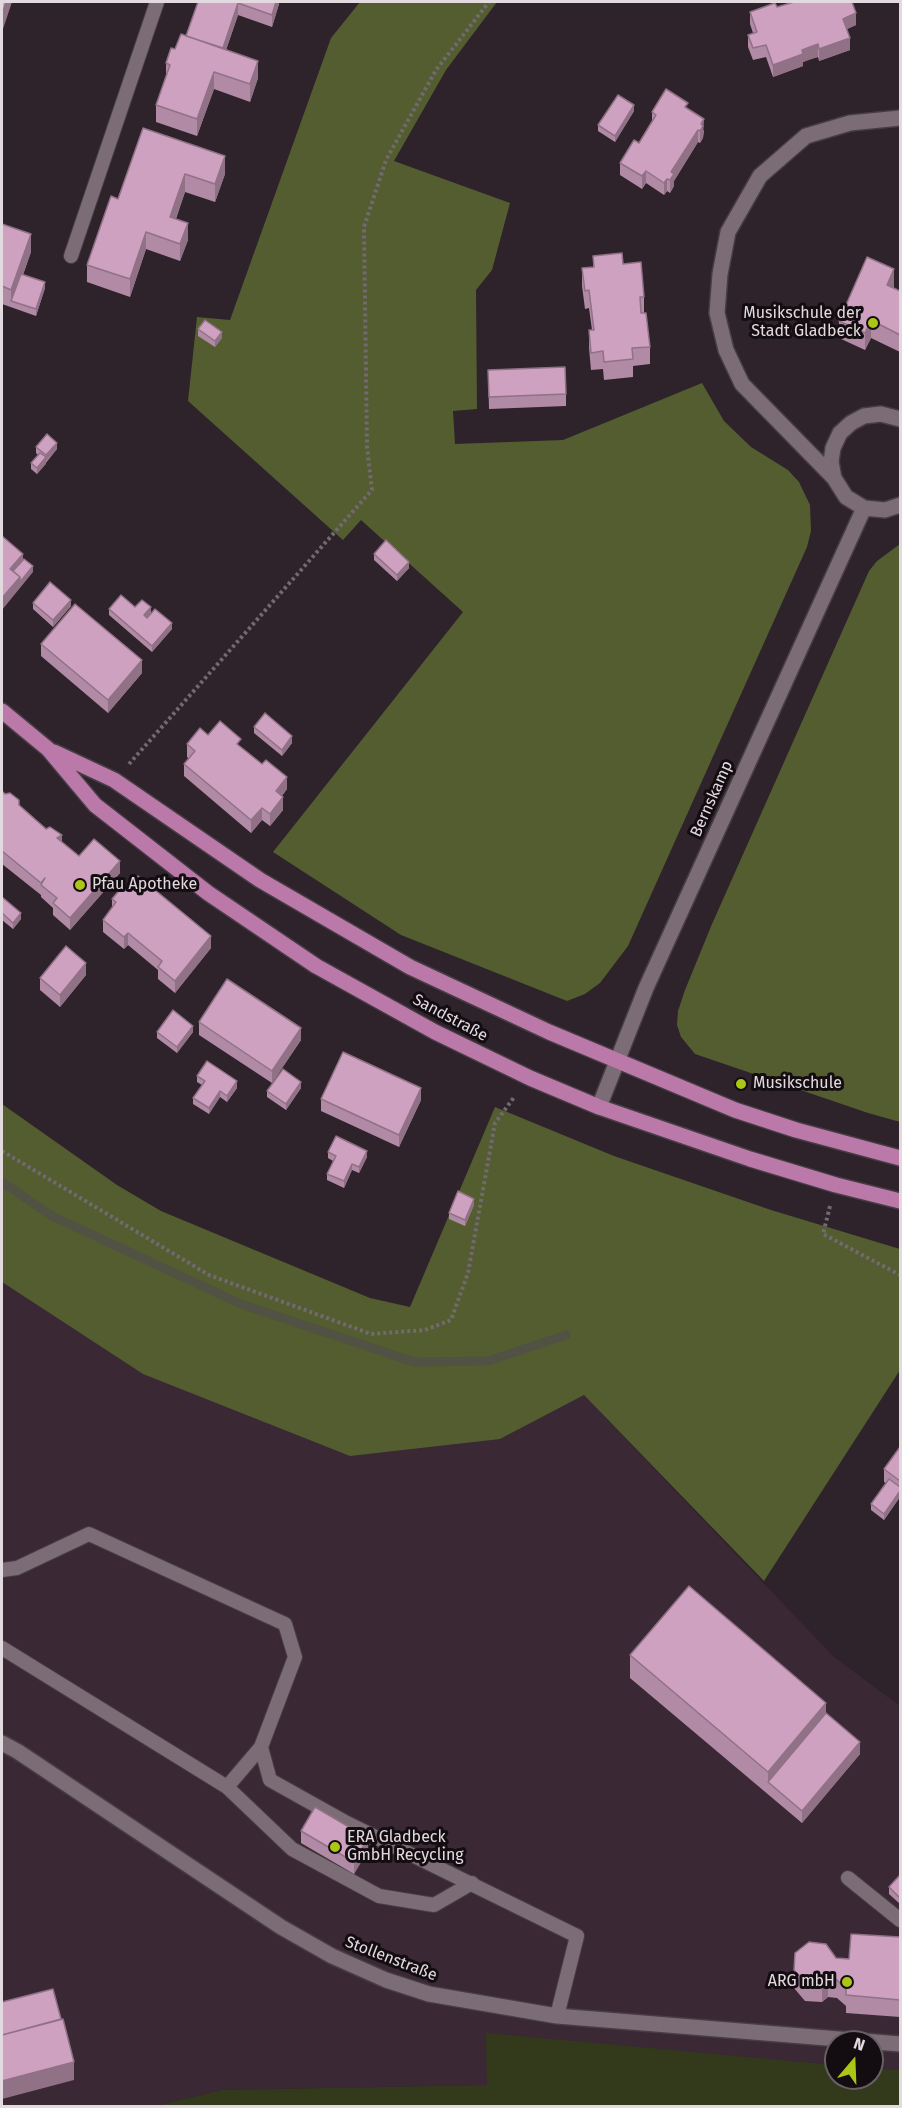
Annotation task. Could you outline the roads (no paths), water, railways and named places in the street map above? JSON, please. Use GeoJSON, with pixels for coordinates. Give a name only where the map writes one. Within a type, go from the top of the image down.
{"type":"FeatureCollection","features":[{"type":"Feature","properties":{"kind":"main road","name":"Sandstraße"},"geometry":{"type":"LineString","coordinates":[[2,711],[48,749],[95,805],[207,893],[316,966],[435,1032],[530,1078],[599,1107],[836,1185],[900,1201]]}},
{"type":"Feature","properties":{"kind":"main road","name":"Sandstraße"},"geometry":{"type":"LineString","coordinates":[[48,749],[114,780],[260,880],[410,967],[617,1062],[735,1110],[796,1130],[900,1158]]}},
{"type":"Feature","properties":{"kind":"street"},"geometry":{"type":"LineString","coordinates":[[900,118],[850,123],[806,136],[760,176],[728,232],[720,274],[717,313],[726,350],[742,384],[834,478],[846,497],[864,508],[885,510],[900,505]]}},
{"type":"Feature","properties":{"kind":"street"},"geometry":{"type":"LineString","coordinates":[[834,478],[831,462],[833,448],[840,433],[851,423],[864,416],[881,414],[900,419]]}},
{"type":"Feature","properties":{"kind":"street","name":"Bernskamp"},"geometry":{"type":"LineString","coordinates":[[599,1107],[646,988],[864,508]]}},
{"type":"Feature","properties":{"kind":"street","name":"Stollenstraße"},"geometry":{"type":"LineString","coordinates":[[2,1743],[281,1927],[332,1956],[386,1980],[429,1995],[557,2016],[900,2044]]}},
{"type":"Feature","properties":{"kind":"lane"},"geometry":{"type":"LineString","coordinates":[[71,256],[157,2]]}},
{"type":"Feature","properties":{"kind":"lane"},"geometry":{"type":"LineString","coordinates":[[2,1570],[17,1568],[89,1534],[285,1624],[295,1658],[261,1747],[227,1787]]}},
{"type":"Feature","properties":{"kind":"lane"},"geometry":{"type":"LineString","coordinates":[[2,1648],[227,1787],[291,1849],[379,1896],[434,1905],[472,1883]]}},
{"type":"Feature","properties":{"kind":"lane"},"geometry":{"type":"LineString","coordinates":[[261,1747],[270,1780],[347,1823],[577,1936],[557,2016]]}},
{"type":"Feature","properties":{"kind":"lane"},"geometry":{"type":"LineString","coordinates":[[848,1878],[900,1920]]}},
{"type":"Feature","properties":{"kind":"waterway"},"geometry":{"type":"LineString","coordinates":[[2,1182],[52,1216],[241,1304],[414,1362],[488,1361],[566,1335]]}},
{"type":"Feature","properties":{"kind":"place","name":"Musikschule der Stadt Gladbeck"},"geometry":{"type":"Point","coordinates":[873,323]}},
{"type":"Feature","properties":{"kind":"place","name":"Pfau Apotheke"},"geometry":{"type":"Point","coordinates":[80,885]}},
{"type":"Feature","properties":{"kind":"place","name":"Musikschule"},"geometry":{"type":"Point","coordinates":[741,1084]}},
{"type":"Feature","properties":{"kind":"place","name":"ERA Gladbeck GmbH Recycling"},"geometry":{"type":"Point","coordinates":[335,1847]}},
{"type":"Feature","properties":{"kind":"place","name":"ARG mbH"},"geometry":{"type":"Point","coordinates":[847,1982]}}]}
